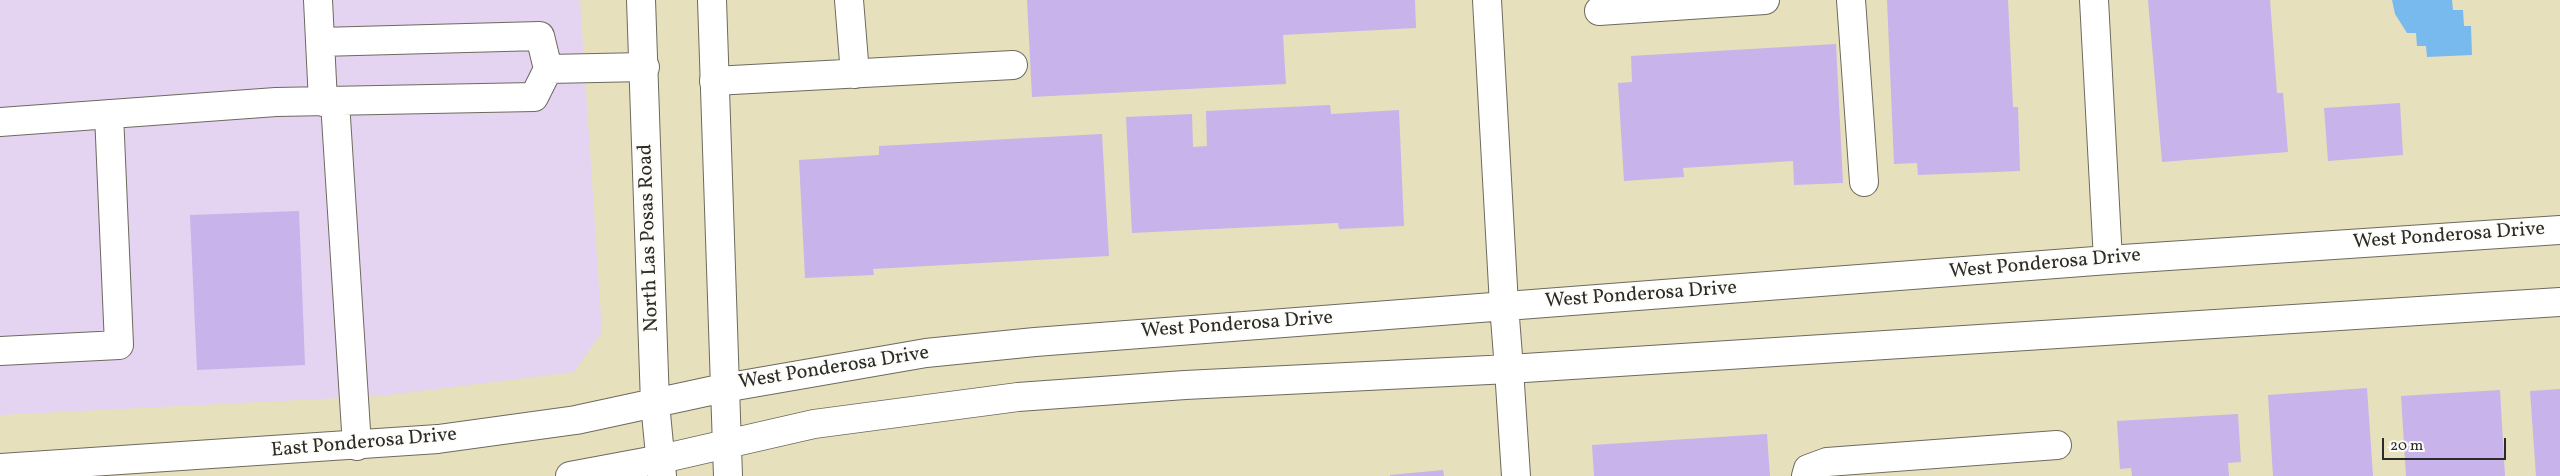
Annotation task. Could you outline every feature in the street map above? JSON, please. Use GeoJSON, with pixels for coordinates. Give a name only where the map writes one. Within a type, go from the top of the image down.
{"type":"FeatureCollection","features":[{"type":"Feature","properties":{"kind":"main road"},"geometry":{"type":"LineString","coordinates":[[318,0],[320,42],[329,102],[357,446]]}},
{"type":"Feature","properties":{"kind":"main road","name":"North Las Posas Road"},"geometry":{"type":"LineString","coordinates":[[641,0],[645,67],[655,403],[662,468]]}},
{"type":"Feature","properties":{"kind":"main road"},"geometry":{"type":"LineString","coordinates":[[712,0],[725,444],[728,476]]}},
{"type":"Feature","properties":{"kind":"main road"},"geometry":{"type":"LineString","coordinates":[[849,0],[855,74]]}},
{"type":"Feature","properties":{"kind":"main road"},"geometry":{"type":"LineString","coordinates":[[1487,0],[1504,305],[1516,476]]}},
{"type":"Feature","properties":{"kind":"main road"},"geometry":{"type":"LineString","coordinates":[[1599,10],[1765,0]]}},
{"type":"Feature","properties":{"kind":"main road"},"geometry":{"type":"LineString","coordinates":[[1851,0],[1864,182]]}},
{"type":"Feature","properties":{"kind":"main road"},"geometry":{"type":"LineString","coordinates":[[2094,0],[2108,260]]}},
{"type":"Feature","properties":{"kind":"main road"},"geometry":{"type":"LineString","coordinates":[[0,122],[276,102],[534,97],[548,69],[540,36],[320,42]]}},
{"type":"Feature","properties":{"kind":"main road"},"geometry":{"type":"LineString","coordinates":[[714,81],[1013,65]]}},
{"type":"Feature","properties":{"kind":"main road"},"geometry":{"type":"LineString","coordinates":[[548,69],[645,67]]}},
{"type":"Feature","properties":{"kind":"main road"},"geometry":{"type":"LineString","coordinates":[[0,351],[119,345],[109,114]]}},
{"type":"Feature","properties":{"kind":"main road","name":"West Ponderosa Drive"},"geometry":{"type":"LineString","coordinates":[[724,388],[926,353],[1035,342],[2108,260],[2560,230]]}},
{"type":"Feature","properties":{"kind":"main road"},"geometry":{"type":"LineString","coordinates":[[570,476],[662,468],[725,444],[814,424],[1018,396],[1185,385],[1509,369],[2560,302]]}},
{"type":"Feature","properties":{"kind":"main road","name":"East Ponderosa Drive"},"geometry":{"type":"LineString","coordinates":[[0,468],[357,446],[438,439],[576,420],[724,388]]}},
{"type":"Feature","properties":{"kind":"main road"},"geometry":{"type":"LineString","coordinates":[[1806,476],[1808,468],[1827,462],[2057,445]]}},
{"type":"Feature","properties":{"kind":"shaded area"},"geometry":{"type":"Polygon","coordinates":[[[0,0],[580,0],[602,332],[574,372],[380,396],[0,415],[0,0]]]}},
{"type":"Feature","properties":{"kind":"water"},"geometry":{"type":"Polygon","coordinates":[[[2392,0],[2452,0],[2453,10],[2463,10],[2464,26],[2471,26],[2472,55],[2427,57],[2426,46],[2417,46],[2416,33],[2407,33],[2395,14],[2392,0]]]}},
{"type":"Feature","properties":{"kind":"building"},"geometry":{"type":"Polygon","coordinates":[[[1027,0],[1415,0],[1416,28],[1283,35],[1286,84],[1032,97],[1027,0]]]}},
{"type":"Feature","properties":{"kind":"building"},"geometry":{"type":"Polygon","coordinates":[[[1887,0],[2008,0],[2013,107],[2018,107],[2020,171],[1918,175],[1917,163],[1894,164],[1887,0]]]}},
{"type":"Feature","properties":{"kind":"building"},"geometry":{"type":"Polygon","coordinates":[[[2148,0],[2270,0],[2277,93],[2283,93],[2288,152],[2162,162],[2148,0]]]}},
{"type":"Feature","properties":{"kind":"building"},"geometry":{"type":"Polygon","coordinates":[[[1836,44],[1843,183],[1794,185],[1793,161],[1683,168],[1684,177],[1624,181],[1618,83],[1632,82],[1631,56],[1836,44]]]}},
{"type":"Feature","properties":{"kind":"building"},"geometry":{"type":"Polygon","coordinates":[[[2400,103],[2403,155],[2328,161],[2324,108],[2400,103]]]}},
{"type":"Feature","properties":{"kind":"building"},"geometry":{"type":"Polygon","coordinates":[[[1330,105],[1331,114],[1399,110],[1404,226],[1339,229],[1338,223],[1132,233],[1126,117],[1192,114],[1193,147],[1207,146],[1206,111],[1330,105]]]}},
{"type":"Feature","properties":{"kind":"building"},"geometry":{"type":"Polygon","coordinates":[[[1102,134],[1109,256],[873,269],[874,275],[805,278],[799,160],[879,155],[879,146],[1102,134]]]}},
{"type":"Feature","properties":{"kind":"building"},"geometry":{"type":"Polygon","coordinates":[[[299,211],[305,365],[197,370],[190,215],[299,211]]]}},
{"type":"Feature","properties":{"kind":"building"},"geometry":{"type":"Polygon","coordinates":[[[2367,388],[2373,476],[2273,476],[2268,395],[2367,388]]]}},
{"type":"Feature","properties":{"kind":"building"},"geometry":{"type":"Polygon","coordinates":[[[2560,389],[2560,476],[2536,476],[2530,391],[2560,389]]]}},
{"type":"Feature","properties":{"kind":"building"},"geometry":{"type":"Polygon","coordinates":[[[2500,390],[2505,476],[2406,476],[2401,396],[2500,390]]]}},
{"type":"Feature","properties":{"kind":"building"},"geometry":{"type":"Polygon","coordinates":[[[2238,414],[2241,462],[2228,463],[2229,476],[2132,476],[2131,468],[2120,469],[2117,421],[2238,414]]]}},
{"type":"Feature","properties":{"kind":"building"},"geometry":{"type":"Polygon","coordinates":[[[1767,434],[1770,476],[1594,476],[1592,445],[1767,434]]]}},
{"type":"Feature","properties":{"kind":"building"},"geometry":{"type":"Polygon","coordinates":[[[1443,470],[1444,476],[1390,476],[1390,475],[1443,470]]]}}]}
